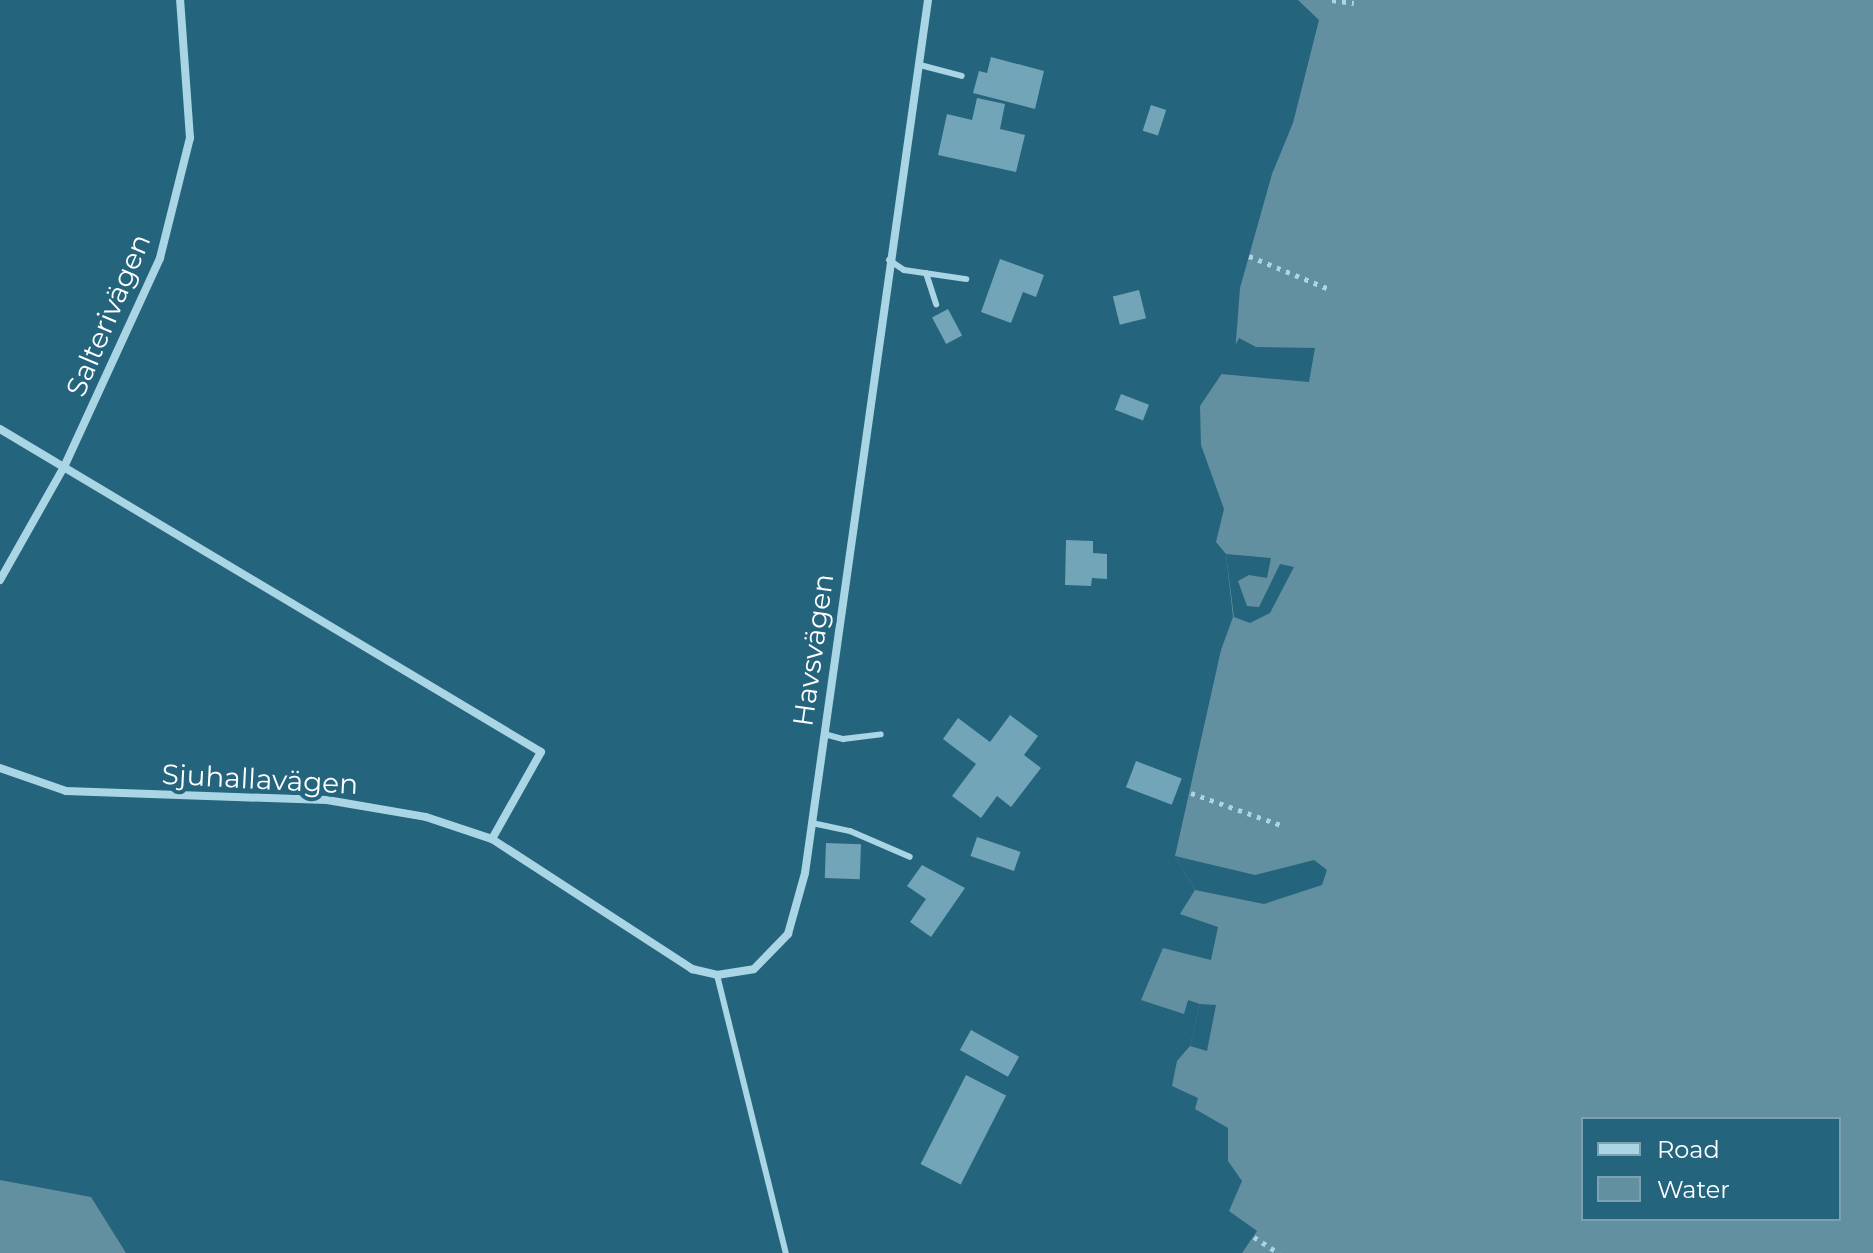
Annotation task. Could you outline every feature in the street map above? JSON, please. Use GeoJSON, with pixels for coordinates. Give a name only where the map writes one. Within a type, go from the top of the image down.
{"type":"FeatureCollection","features":[{"type":"Feature","properties":{"kind":"street","name":"Salterivägen"},"geometry":{"type":"LineString","coordinates":[[0,580],[64,467],[160,258],[190,138],[180,0]]}},
{"type":"Feature","properties":{"kind":"street","name":"Havsvägen"},"geometry":{"type":"LineString","coordinates":[[717,975],[754,969],[788,934],[812,823],[888,260],[928,0]]}},
{"type":"Feature","properties":{"kind":"street"},"geometry":{"type":"LineString","coordinates":[[0,429],[541,752],[492,839]]}},
{"type":"Feature","properties":{"kind":"street","name":"Sjuhallavägen"},"geometry":{"type":"LineString","coordinates":[[0,768],[66,791],[327,800],[426,817],[492,839],[692,969],[717,975]]}},
{"type":"Feature","properties":{"kind":"lane"},"geometry":{"type":"LineString","coordinates":[[920,65],[962,76]]}},
{"type":"Feature","properties":{"kind":"lane"},"geometry":{"type":"LineString","coordinates":[[888,260],[904,270],[966,279]]}},
{"type":"Feature","properties":{"kind":"lane"},"geometry":{"type":"LineString","coordinates":[[926,273],[936,304]]}},
{"type":"Feature","properties":{"kind":"lane"},"geometry":{"type":"LineString","coordinates":[[824,734],[843,739],[881,734]]}},
{"type":"Feature","properties":{"kind":"lane"},"geometry":{"type":"LineString","coordinates":[[812,823],[850,831],[910,857]]}},
{"type":"Feature","properties":{"kind":"lane"},"geometry":{"type":"LineString","coordinates":[[717,975],[786,1253]]}},
{"type":"Feature","properties":{"kind":"path"},"geometry":{"type":"LineString","coordinates":[[1332,0],[1354,3]]}},
{"type":"Feature","properties":{"kind":"path"},"geometry":{"type":"LineString","coordinates":[[1249,256],[1329,289]]}},
{"type":"Feature","properties":{"kind":"path"},"geometry":{"type":"LineString","coordinates":[[1191,793],[1281,825]]}},
{"type":"Feature","properties":{"kind":"path"},"geometry":{"type":"LineString","coordinates":[[1254,1237],[1279,1253]]}},
{"type":"Feature","properties":{"kind":"water"},"geometry":{"type":"Polygon","coordinates":[[[1298,0],[1873,0],[1873,1253],[1242,1253],[1257,1231],[1229,1211],[1242,1181],[1228,1161],[1228,1128],[1195,1109],[1198,1098],[1172,1086],[1177,1061],[1190,1046],[1200,1004],[1188,1000],[1184,1014],[1141,1000],[1163,948],[1211,960],[1218,927],[1180,914],[1195,890],[1175,856],[1221,650],[1233,617],[1226,554],[1216,542],[1224,509],[1201,445],[1200,406],[1235,354],[1240,288],[1272,174],[1293,123],[1319,20],[1298,0]]]}},
{"type":"Feature","properties":{"kind":"water"},"geometry":{"type":"Polygon","coordinates":[[[0,1180],[91,1197],[126,1253],[0,1253],[0,1180]]]}},
{"type":"Feature","properties":{"kind":"pier"},"geometry":{"type":"Polygon","coordinates":[[[1239,338],[1256,347],[1315,348],[1309,382],[1221,374],[1239,338]]]}},
{"type":"Feature","properties":{"kind":"pier"},"geometry":{"type":"Polygon","coordinates":[[[1226,554],[1271,558],[1267,578],[1249,575],[1238,581],[1247,606],[1259,607],[1280,564],[1294,567],[1270,613],[1250,623],[1234,617],[1226,554]]]}},
{"type":"Feature","properties":{"kind":"pier"},"geometry":{"type":"Polygon","coordinates":[[[1175,856],[1255,875],[1314,860],[1327,870],[1322,885],[1264,904],[1195,890],[1175,856]]]}},
{"type":"Feature","properties":{"kind":"pier"},"geometry":{"type":"Polygon","coordinates":[[[1200,1004],[1216,1005],[1207,1051],[1190,1046],[1200,1004]]]}},
{"type":"Feature","properties":{"kind":"building"},"geometry":{"type":"Polygon","coordinates":[[[991,57],[1044,71],[1035,109],[973,93],[979,71],[987,73],[991,57]]]}},
{"type":"Feature","properties":{"kind":"building"},"geometry":{"type":"Polygon","coordinates":[[[977,98],[1005,104],[1000,129],[1025,135],[1016,172],[938,155],[947,114],[972,120],[977,98]]]}},
{"type":"Feature","properties":{"kind":"building"},"geometry":{"type":"Polygon","coordinates":[[[1151,105],[1166,110],[1158,136],[1143,131],[1151,105]]]}},
{"type":"Feature","properties":{"kind":"building"},"geometry":{"type":"Polygon","coordinates":[[[1000,259],[1044,275],[1036,297],[1023,292],[1011,323],[981,312],[1000,259]]]}},
{"type":"Feature","properties":{"kind":"building"},"geometry":{"type":"Polygon","coordinates":[[[1139,290],[1146,318],[1120,325],[1113,297],[1139,290]]]}},
{"type":"Feature","properties":{"kind":"building"},"geometry":{"type":"Polygon","coordinates":[[[948,309],[962,335],[946,344],[932,317],[948,309]]]}},
{"type":"Feature","properties":{"kind":"building"},"geometry":{"type":"Polygon","coordinates":[[[1121,394],[1149,405],[1143,421],[1115,410],[1121,394]]]}},
{"type":"Feature","properties":{"kind":"building"},"geometry":{"type":"Polygon","coordinates":[[[1066,540],[1093,541],[1093,553],[1107,554],[1107,579],[1092,578],[1091,586],[1065,585],[1066,540]]]}},
{"type":"Feature","properties":{"kind":"building"},"geometry":{"type":"Polygon","coordinates":[[[1010,715],[1038,736],[1024,755],[1041,768],[1011,807],[997,796],[981,818],[952,796],[976,764],[943,739],[958,718],[990,742],[1010,715]]]}},
{"type":"Feature","properties":{"kind":"building"},"geometry":{"type":"Polygon","coordinates":[[[1136,761],[1182,779],[1172,805],[1126,787],[1136,761]]]}},
{"type":"Feature","properties":{"kind":"building"},"geometry":{"type":"Polygon","coordinates":[[[977,837],[1020,852],[1014,871],[970,856],[977,837]]]}},
{"type":"Feature","properties":{"kind":"building"},"geometry":{"type":"Polygon","coordinates":[[[826,843],[861,844],[860,879],[825,878],[826,843]]]}},
{"type":"Feature","properties":{"kind":"building"},"geometry":{"type":"Polygon","coordinates":[[[922,865],[965,888],[931,937],[910,922],[926,899],[907,886],[922,865]]]}},
{"type":"Feature","properties":{"kind":"building"},"geometry":{"type":"Polygon","coordinates":[[[971,1030],[1019,1057],[1008,1077],[960,1050],[971,1030]]]}},
{"type":"Feature","properties":{"kind":"building"},"geometry":{"type":"Polygon","coordinates":[[[966,1075],[1006,1095],[961,1185],[921,1164],[966,1075]]]}}]}
